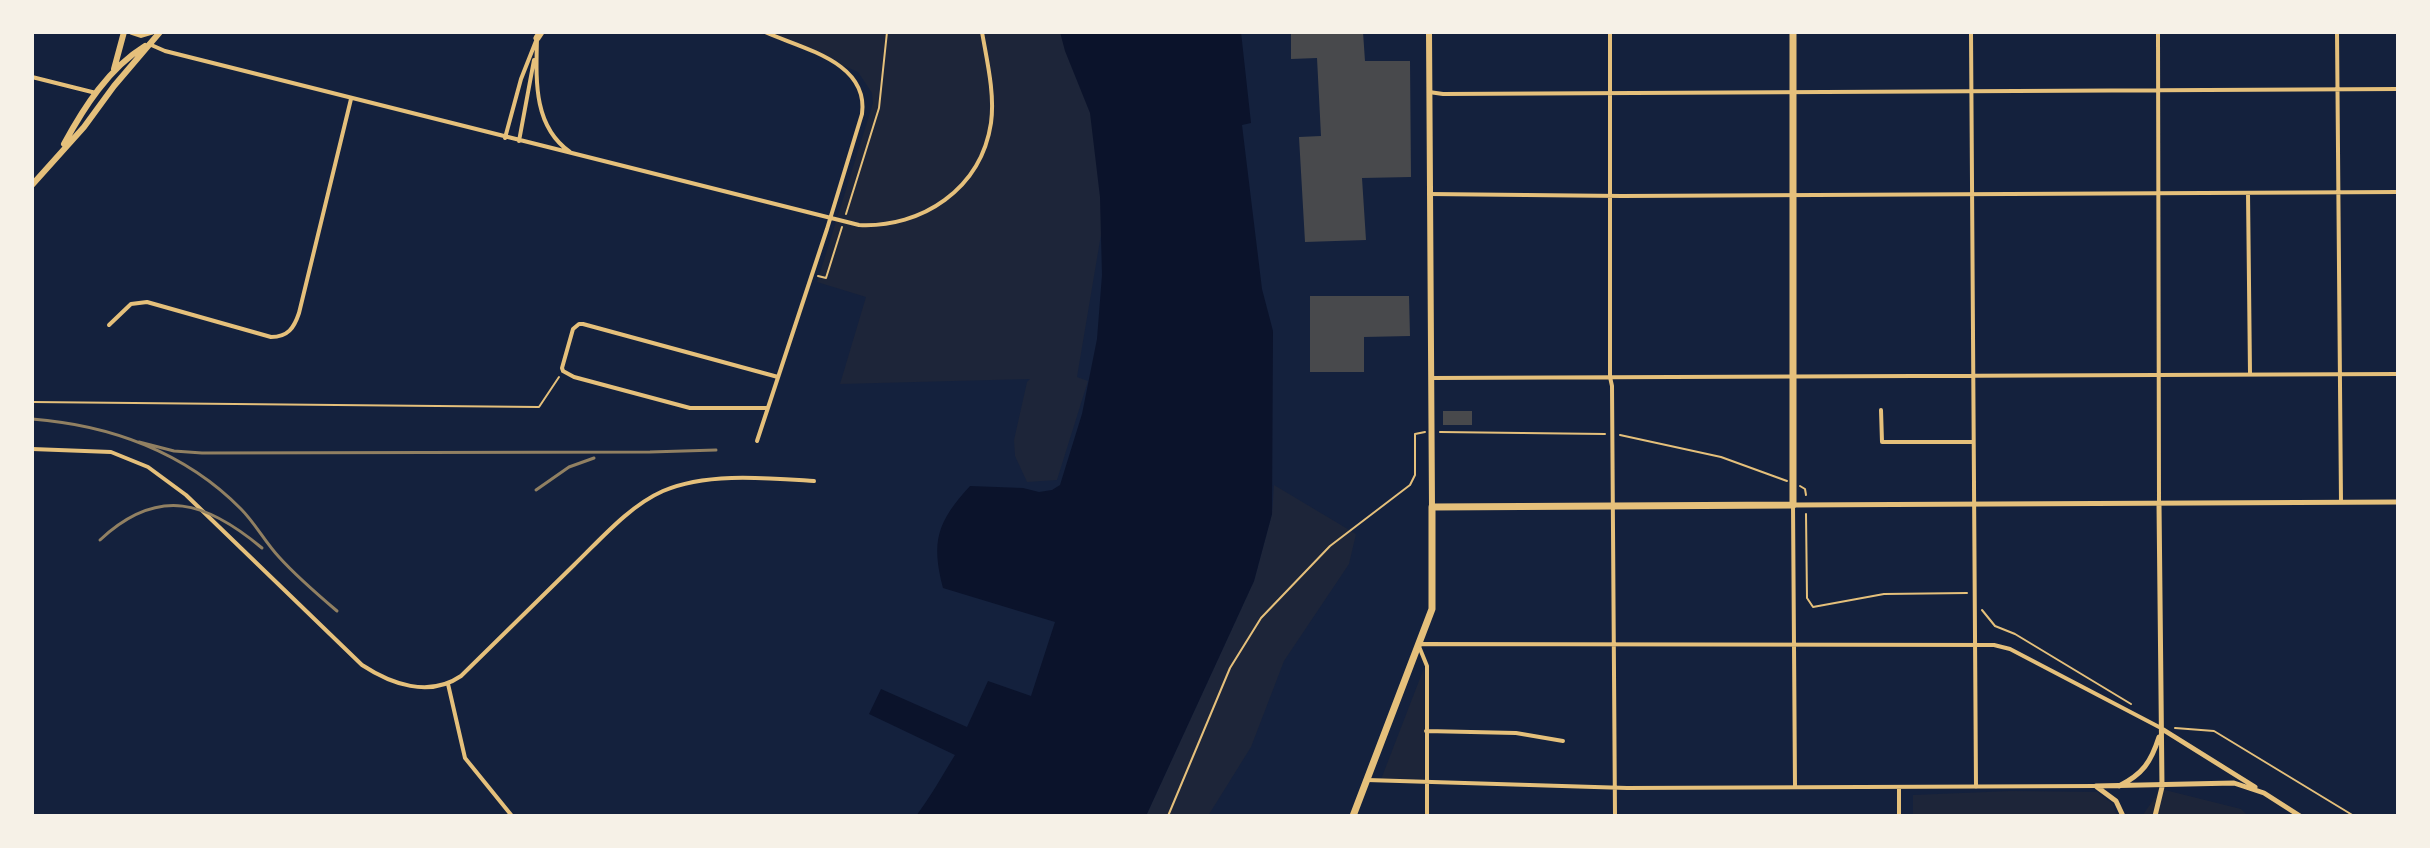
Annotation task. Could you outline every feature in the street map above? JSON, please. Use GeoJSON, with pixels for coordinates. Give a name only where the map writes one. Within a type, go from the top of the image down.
{"type":"FeatureCollection","features":[{"type":"Feature","properties":{"kind":"main road"},"geometry":{"type":"LineString","coordinates":[[113,73],[124,32]]}},
{"type":"Feature","properties":{"kind":"main road"},"geometry":{"type":"LineString","coordinates":[[132,32],[141,35],[151,32]]}},
{"type":"Feature","properties":{"kind":"main road"},"geometry":{"type":"LineString","coordinates":[[32,185],[84,127],[160,32]]}},
{"type":"Feature","properties":{"kind":"main road"},"geometry":{"type":"LineString","coordinates":[[1353,816],[1432,609],[1429,32]]}},
{"type":"Feature","properties":{"kind":"main road"},"geometry":{"type":"LineString","coordinates":[[1432,507],[1793,505],[1793,32]]}},
{"type":"Feature","properties":{"kind":"main road"},"geometry":{"type":"LineString","coordinates":[[60,151],[96,93],[127,58],[149,44]]}},
{"type":"Feature","properties":{"kind":"street"},"geometry":{"type":"LineString","coordinates":[[757,441],[830,218],[862,114],[863,98],[851,74],[831,60],[765,32]]}},
{"type":"Feature","properties":{"kind":"street"},"geometry":{"type":"LineString","coordinates":[[149,44],[165,51],[505,138],[830,218],[875,226],[917,216],[948,199],[969,175],[983,150],[991,123],[990,83],[982,32]]}},
{"type":"Feature","properties":{"kind":"street"},"geometry":{"type":"LineString","coordinates":[[1610,32],[1615,816]]}},
{"type":"Feature","properties":{"kind":"street"},"geometry":{"type":"LineString","coordinates":[[1971,32],[1976,787]]}},
{"type":"Feature","properties":{"kind":"street"},"geometry":{"type":"LineString","coordinates":[[2155,816],[2162,787],[2158,32],[2199,32]]}},
{"type":"Feature","properties":{"kind":"street"},"geometry":{"type":"LineString","coordinates":[[2337,32],[2341,503]]}},
{"type":"Feature","properties":{"kind":"street"},"geometry":{"type":"LineString","coordinates":[[539,34],[537,85],[545,123],[552,137],[572,154]]}},
{"type":"Feature","properties":{"kind":"street"},"geometry":{"type":"LineString","coordinates":[[505,138],[531,50],[539,34]]}},
{"type":"Feature","properties":{"kind":"street"},"geometry":{"type":"LineString","coordinates":[[519,141],[539,34]]}},
{"type":"Feature","properties":{"kind":"street"},"geometry":{"type":"LineString","coordinates":[[32,77],[96,93]]}},
{"type":"Feature","properties":{"kind":"street"},"geometry":{"type":"LineString","coordinates":[[1429,92],[1611,94],[2398,89]]}},
{"type":"Feature","properties":{"kind":"street"},"geometry":{"type":"LineString","coordinates":[[109,325],[131,304],[147,302],[271,337],[290,332],[299,313],[351,99]]}},
{"type":"Feature","properties":{"kind":"street"},"geometry":{"type":"LineString","coordinates":[[1429,194],[2398,192]]}},
{"type":"Feature","properties":{"kind":"street"},"geometry":{"type":"LineString","coordinates":[[2248,193],[2250,374]]}},
{"type":"Feature","properties":{"kind":"street"},"geometry":{"type":"LineString","coordinates":[[767,408],[690,408],[574,377],[563,370],[573,329],[579,324],[778,377]]}},
{"type":"Feature","properties":{"kind":"street"},"geometry":{"type":"LineString","coordinates":[[1431,378],[2398,374]]}},
{"type":"Feature","properties":{"kind":"street"},"geometry":{"type":"LineString","coordinates":[[1881,410],[1882,442],[1973,442]]}},
{"type":"Feature","properties":{"kind":"street"},"geometry":{"type":"LineString","coordinates":[[32,449],[111,452],[148,467],[186,495],[362,665],[394,683],[408,686],[448,684],[461,676],[605,535],[650,498],[664,491],[697,483],[764,478],[814,481]]}},
{"type":"Feature","properties":{"kind":"street"},"geometry":{"type":"LineString","coordinates":[[1795,787],[1793,505],[2398,502]]}},
{"type":"Feature","properties":{"kind":"street"},"geometry":{"type":"LineString","coordinates":[[1427,816],[1427,666],[1418,644],[1975,645],[2010,649],[2161,725],[2300,816]]}},
{"type":"Feature","properties":{"kind":"street"},"geometry":{"type":"LineString","coordinates":[[448,684],[465,758],[512,816]]}},
{"type":"Feature","properties":{"kind":"street"},"geometry":{"type":"LineString","coordinates":[[2117,787],[2144,770],[2154,753],[2161,725]]}},
{"type":"Feature","properties":{"kind":"street"},"geometry":{"type":"LineString","coordinates":[[1426,731],[1516,733],[1563,741]]}},
{"type":"Feature","properties":{"kind":"street"},"geometry":{"type":"LineString","coordinates":[[1367,780],[1615,787],[2162,787],[2234,783],[2264,793]]}},
{"type":"Feature","properties":{"kind":"street"},"geometry":{"type":"LineString","coordinates":[[2096,786],[2116,801],[2123,816]]}},
{"type":"Feature","properties":{"kind":"street"},"geometry":{"type":"LineString","coordinates":[[1899,787],[1899,816]]}},
{"type":"Feature","properties":{"kind":"path"},"geometry":{"type":"LineString","coordinates":[[812,274],[826,278],[844,221],[879,108],[887,32]]}},
{"type":"Feature","properties":{"kind":"path"},"geometry":{"type":"LineString","coordinates":[[32,402],[539,407],[563,370]]}},
{"type":"Feature","properties":{"kind":"path"},"geometry":{"type":"LineString","coordinates":[[1168,816],[1230,668],[1261,618],[1330,546],[1412,482],[1415,436],[1417,432],[1431,432]]}},
{"type":"Feature","properties":{"kind":"path"},"geometry":{"type":"LineString","coordinates":[[1806,514],[1807,598],[1811,606],[1817,608],[1884,594],[1966,592],[2001,630],[2015,634],[2140,710]]}},
{"type":"Feature","properties":{"kind":"path"},"geometry":{"type":"LineString","coordinates":[[2161,725],[2214,731],[2354,816]]}},
{"type":"Feature","properties":{"kind":"shaded area"},"geometry":{"type":"Polygon","coordinates":[[[765,32],[1079,32],[1107,199],[1077,377],[1088,381],[1057,480],[1027,482],[1015,456],[1014,440],[1030,379],[840,384],[866,297],[817,282],[873,103],[872,93],[858,72],[765,32]]]}},
{"type":"Feature","properties":{"kind":"shaded area"},"geometry":{"type":"Polygon","coordinates":[[[1060,32],[1241,32],[1251,123],[1242,125],[1262,289],[1273,331],[1272,514],[1254,581],[1146,816],[916,816],[955,755],[869,714],[881,689],[967,727],[988,681],[1031,696],[1055,622],[943,588],[938,545],[944,522],[970,486],[1023,488],[1039,492],[1060,485],[1082,414],[1097,339],[1102,275],[1100,197],[1090,113],[1060,32]]]}},
{"type":"Feature","properties":{"kind":"shaded area"},"geometry":{"type":"Polygon","coordinates":[[[1274,485],[1356,534],[1349,564],[1284,661],[1251,747],[1208,816],[1146,816],[1254,581],[1272,514],[1274,485]]]}},
{"type":"Feature","properties":{"kind":"shaded area"},"geometry":{"type":"Polygon","coordinates":[[[1424,668],[1424,782],[1380,782],[1424,668]]]}},
{"type":"Feature","properties":{"kind":"shaded area"},"geometry":{"type":"Polygon","coordinates":[[[2161,789],[2241,809],[2248,816],[2142,816],[2161,789]]]}},
{"type":"Feature","properties":{"kind":"shaded area"},"geometry":{"type":"Polygon","coordinates":[[[2011,791],[2097,792],[2113,804],[2117,816],[1913,816],[1913,795],[2011,791]]]}},
{"type":"Feature","properties":{"kind":"building"},"geometry":{"type":"Polygon","coordinates":[[[1291,32],[1363,32],[1365,61],[1410,61],[1411,177],[1362,178],[1366,240],[1305,242],[1299,137],[1321,136],[1317,58],[1291,59],[1291,32]]]}},
{"type":"Feature","properties":{"kind":"building"},"geometry":{"type":"Polygon","coordinates":[[[1310,296],[1409,296],[1410,336],[1364,337],[1364,372],[1310,372],[1310,296]]]}},
{"type":"Feature","properties":{"kind":"building"},"geometry":{"type":"Polygon","coordinates":[[[1443,411],[1472,411],[1472,425],[1443,425],[1443,411]]]}},
{"type":"Feature","properties":{"kind":"railway"},"geometry":{"type":"LineString","coordinates":[[32,419],[118,435],[171,457],[196,472],[241,509],[286,564],[337,611]]}},
{"type":"Feature","properties":{"kind":"railway"},"geometry":{"type":"LineString","coordinates":[[139,442],[174,451],[202,453],[716,450]]}},
{"type":"Feature","properties":{"kind":"railway"},"geometry":{"type":"LineString","coordinates":[[536,490],[569,467],[594,458]]}},
{"type":"Feature","properties":{"kind":"railway"},"geometry":{"type":"LineString","coordinates":[[100,540],[142,512],[163,506],[182,506],[222,520],[262,548]]}}]}
